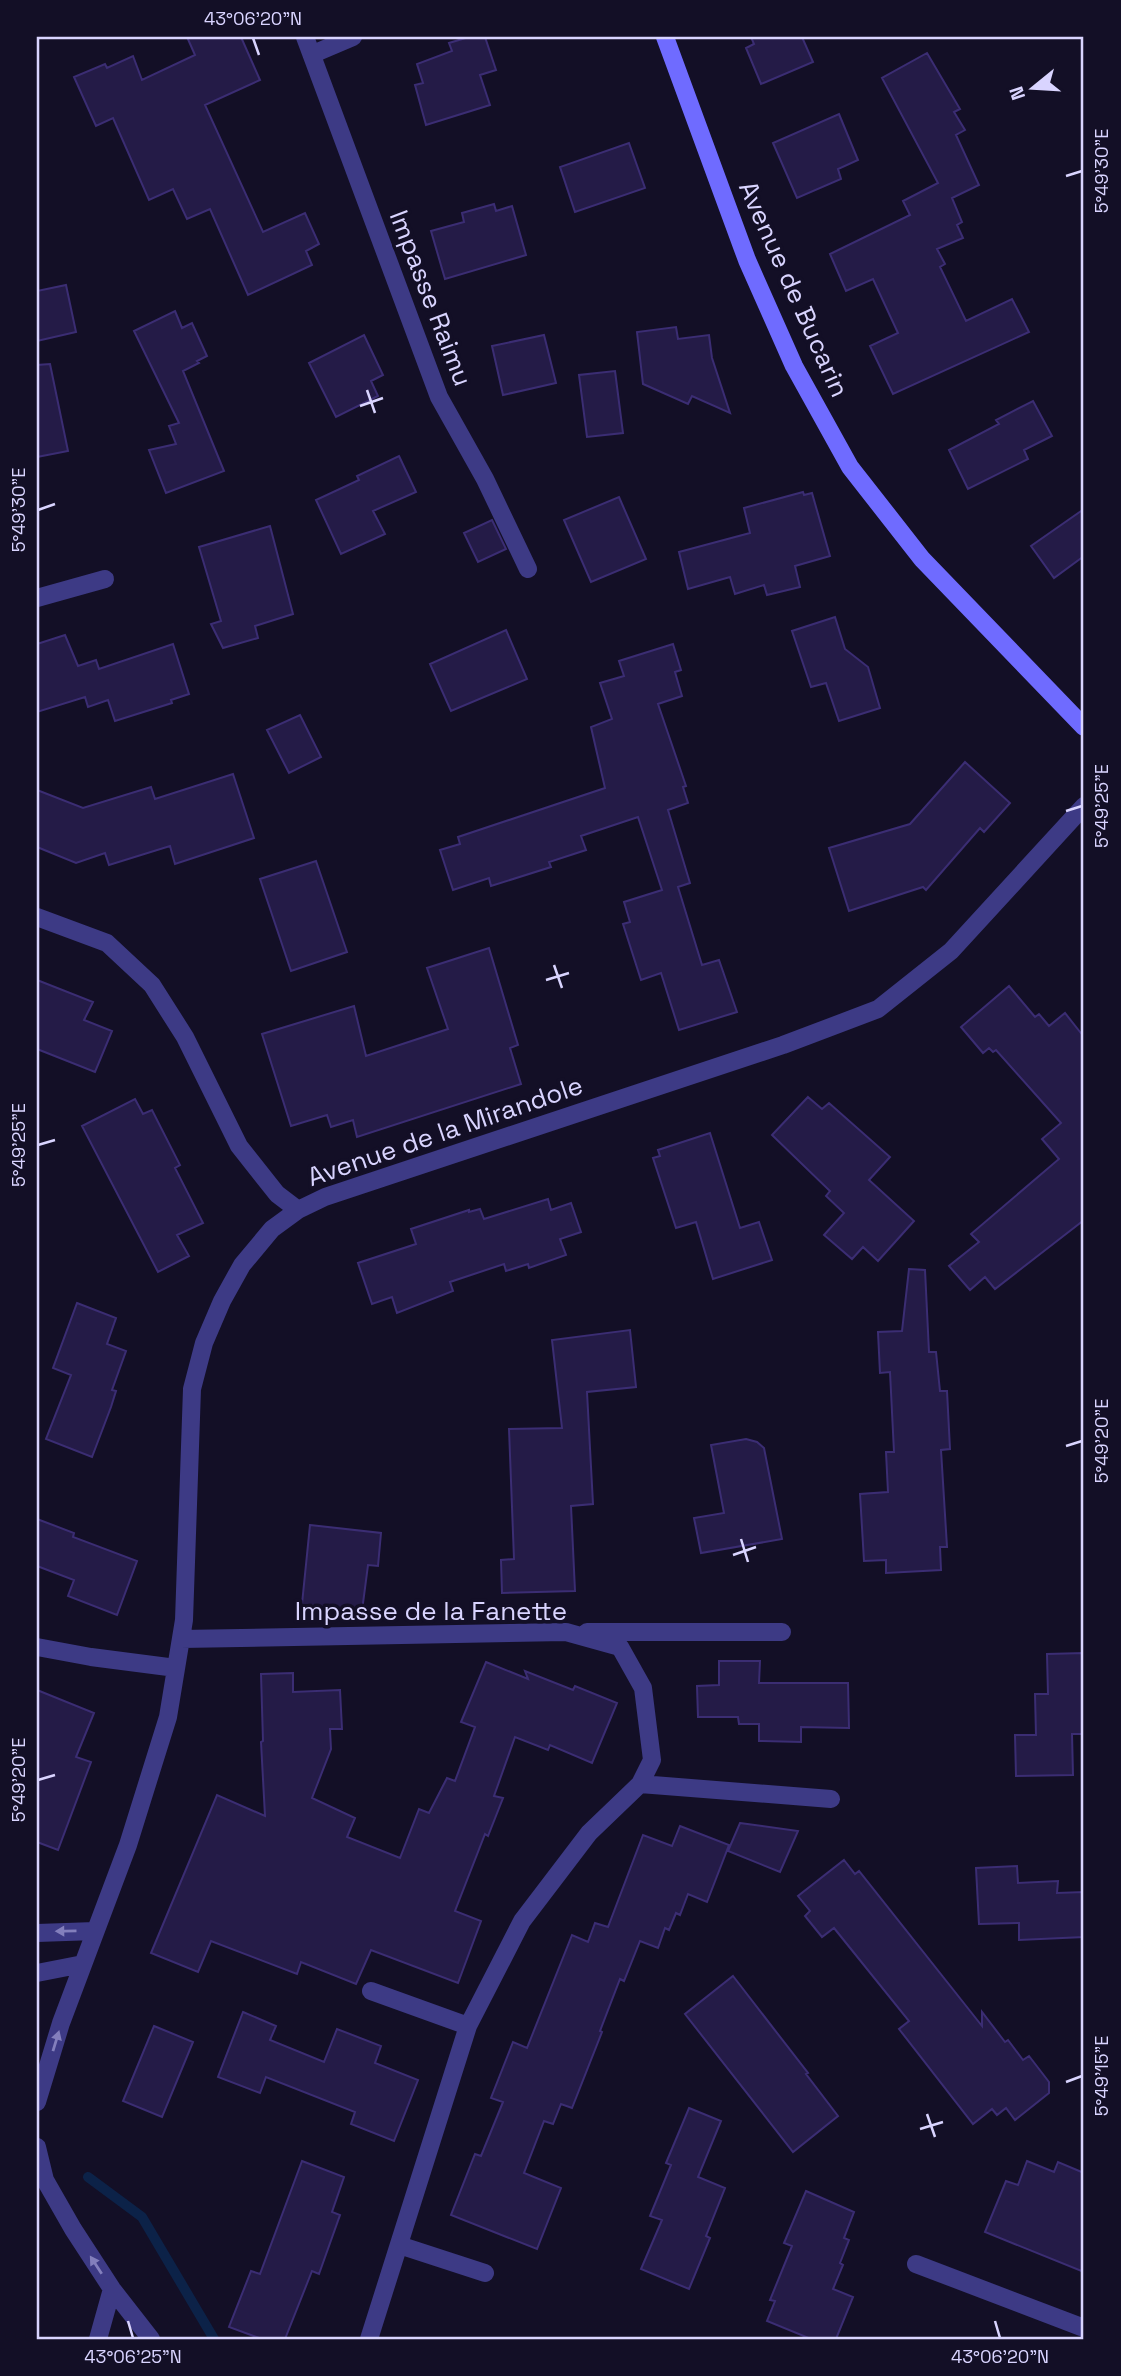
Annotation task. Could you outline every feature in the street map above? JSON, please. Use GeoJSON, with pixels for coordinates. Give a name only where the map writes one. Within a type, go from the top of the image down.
{"type":"FeatureCollection","features":[{"type":"Feature","properties":{"kind":"street","name":"Impasse Raimu"},"geometry":{"type":"LineString","coordinates":[[305,37],[439,397],[485,479],[528,569]]}},
{"type":"Feature","properties":{"kind":"street"},"geometry":{"type":"LineString","coordinates":[[313,54],[353,37]]}},
{"type":"Feature","properties":{"kind":"street","name":"Avenue de Bucarin"},"geometry":{"type":"LineString","coordinates":[[664,37],[747,260],[794,366],[850,467],[922,559],[1084,727]]}},
{"type":"Feature","properties":{"kind":"street"},"geometry":{"type":"LineString","coordinates":[[37,598],[104,579]]}},
{"type":"Feature","properties":{"kind":"street","name":"Avenue de la Mirandole"},"geometry":{"type":"LineString","coordinates":[[37,2102],[83,1964],[128,1845],[168,1717],[184,1620],[192,1389],[204,1343],[222,1301],[242,1265],[272,1229],[298,1210],[325,1197],[783,1045],[878,1009],[951,951],[1084,806]]}},
{"type":"Feature","properties":{"kind":"street"},"geometry":{"type":"LineString","coordinates":[[37,917],[107,943],[152,985],[185,1037],[239,1146],[277,1194],[298,1210]]}},
{"type":"Feature","properties":{"kind":"street"},"geometry":{"type":"LineString","coordinates":[[566,1632],[782,1632]]}},
{"type":"Feature","properties":{"kind":"street","name":"Impasse de la Fanette"},"geometry":{"type":"LineString","coordinates":[[181,1639],[566,1632],[620,1647],[643,1688],[652,1760],[640,1784],[589,1833],[522,1921],[468,2026],[369,2339]]}},
{"type":"Feature","properties":{"kind":"street"},"geometry":{"type":"LineString","coordinates":[[37,1647],[176,1668]]}},
{"type":"Feature","properties":{"kind":"street"},"geometry":{"type":"LineString","coordinates":[[640,1784],[831,1800]]}},
{"type":"Feature","properties":{"kind":"street"},"geometry":{"type":"LineString","coordinates":[[37,1933],[95,1931]]}},
{"type":"Feature","properties":{"kind":"street"},"geometry":{"type":"LineString","coordinates":[[37,1973],[83,1964]]}},
{"type":"Feature","properties":{"kind":"street"},"geometry":{"type":"LineString","coordinates":[[370,1991],[468,2026]]}},
{"type":"Feature","properties":{"kind":"street"},"geometry":{"type":"LineString","coordinates":[[37,2147],[45,2180],[73,2229],[112,2289],[151,2339]]}},
{"type":"Feature","properties":{"kind":"street"},"geometry":{"type":"LineString","coordinates":[[399,2245],[485,2273]]}},
{"type":"Feature","properties":{"kind":"street"},"geometry":{"type":"LineString","coordinates":[[916,2264],[1084,2328]]}},
{"type":"Feature","properties":{"kind":"street"},"geometry":{"type":"LineString","coordinates":[[98,2339],[112,2289]]}},
{"type":"Feature","properties":{"kind":"building"},"geometry":{"type":"Polygon","coordinates":[[[187,37],[241,37],[260,80],[205,105],[263,232],[305,213],[319,244],[306,251],[312,265],[248,295],[210,209],[187,219],[173,189],[149,200],[113,118],[96,126],[74,77],[105,64],[107,68],[133,56],[142,80],[195,55],[187,37]]]}},
{"type":"Feature","properties":{"kind":"building"},"geometry":{"type":"Polygon","coordinates":[[[469,37],[485,37],[496,70],[480,75],[490,105],[426,125],[415,85],[423,83],[417,64],[452,51],[449,43],[469,37]]]}},
{"type":"Feature","properties":{"kind":"building"},"geometry":{"type":"Polygon","coordinates":[[[751,37],[802,37],[813,62],[761,84],[746,48],[754,44],[751,37]]]}},
{"type":"Feature","properties":{"kind":"building"},"geometry":{"type":"Polygon","coordinates":[[[927,53],[960,109],[954,112],[965,130],[956,135],[979,185],[952,198],[962,222],[957,225],[963,238],[937,249],[945,264],[940,267],[966,321],[1012,299],[1029,332],[893,394],[870,346],[898,333],[873,279],[846,291],[830,254],[910,215],[903,201],[938,183],[882,78],[927,53]]]}},
{"type":"Feature","properties":{"kind":"building"},"geometry":{"type":"Polygon","coordinates":[[[839,114],[858,160],[838,169],[841,179],[797,198],[773,143],[839,114]]]}},
{"type":"Feature","properties":{"kind":"building"},"geometry":{"type":"Polygon","coordinates":[[[629,143],[645,188],[575,212],[560,167],[629,143]]]}},
{"type":"Feature","properties":{"kind":"building"},"geometry":{"type":"Polygon","coordinates":[[[494,204],[496,211],[512,206],[526,255],[445,279],[431,231],[464,222],[462,213],[494,204]]]}},
{"type":"Feature","properties":{"kind":"building"},"geometry":{"type":"Polygon","coordinates":[[[66,285],[76,332],[37,341],[37,291],[66,285]]]}},
{"type":"Feature","properties":{"kind":"building"},"geometry":{"type":"Polygon","coordinates":[[[175,311],[182,328],[192,323],[207,356],[183,371],[224,471],[166,493],[149,450],[176,444],[169,426],[179,423],[134,331],[175,311]]]}},
{"type":"Feature","properties":{"kind":"building"},"geometry":{"type":"Polygon","coordinates":[[[676,327],[678,339],[709,335],[712,358],[730,413],[692,396],[688,404],[643,384],[637,332],[676,327]]]}},
{"type":"Feature","properties":{"kind":"building"},"geometry":{"type":"Polygon","coordinates":[[[364,335],[383,375],[371,381],[378,396],[336,417],[309,363],[364,335]]]}},
{"type":"Feature","properties":{"kind":"building"},"geometry":{"type":"Polygon","coordinates":[[[544,335],[556,383],[503,395],[492,346],[544,335]]]}},
{"type":"Feature","properties":{"kind":"building"},"geometry":{"type":"Polygon","coordinates":[[[50,364],[68,451],[37,457],[37,365],[50,364]]]}},
{"type":"Feature","properties":{"kind":"building"},"geometry":{"type":"Polygon","coordinates":[[[615,371],[623,433],[587,437],[579,375],[615,371]]]}},
{"type":"Feature","properties":{"kind":"building"},"geometry":{"type":"Polygon","coordinates":[[[1033,401],[1052,436],[1024,450],[1028,459],[968,489],[949,450],[999,424],[996,420],[1033,401]]]}},
{"type":"Feature","properties":{"kind":"building"},"geometry":{"type":"Polygon","coordinates":[[[399,456],[416,492],[373,511],[385,534],[341,554],[316,500],[359,480],[357,476],[399,456]]]}},
{"type":"Feature","properties":{"kind":"building"},"geometry":{"type":"Polygon","coordinates":[[[803,492],[804,495],[812,493],[830,556],[795,566],[800,587],[767,595],[764,585],[735,594],[730,577],[688,589],[679,552],[750,533],[744,508],[803,492]]]}},
{"type":"Feature","properties":{"kind":"building"},"geometry":{"type":"Polygon","coordinates":[[[619,497],[646,559],[591,582],[564,520],[619,497]]]}},
{"type":"Feature","properties":{"kind":"building"},"geometry":{"type":"Polygon","coordinates":[[[1084,509],[1084,556],[1054,578],[1031,546],[1084,509]]]}},
{"type":"Feature","properties":{"kind":"building"},"geometry":{"type":"Polygon","coordinates":[[[492,520],[506,549],[478,562],[464,533],[492,520]]]}},
{"type":"Feature","properties":{"kind":"building"},"geometry":{"type":"Polygon","coordinates":[[[270,526],[293,614],[255,626],[258,638],[223,648],[211,624],[221,621],[199,547],[270,526]]]}},
{"type":"Feature","properties":{"kind":"building"},"geometry":{"type":"Polygon","coordinates":[[[835,617],[845,649],[868,667],[880,708],[839,721],[826,683],[811,687],[792,631],[835,617]]]}},
{"type":"Feature","properties":{"kind":"building"},"geometry":{"type":"Polygon","coordinates":[[[506,630],[527,679],[451,711],[430,664],[506,630]]]}},
{"type":"Feature","properties":{"kind":"building"},"geometry":{"type":"Polygon","coordinates":[[[65,635],[78,666],[96,660],[99,669],[173,644],[189,694],[171,700],[172,703],[115,721],[108,700],[88,707],[85,697],[37,712],[37,644],[65,635]]]}},
{"type":"Feature","properties":{"kind":"building"},"geometry":{"type":"Polygon","coordinates":[[[673,644],[681,670],[675,672],[682,696],[658,704],[686,786],[683,787],[688,803],[668,810],[690,883],[678,887],[702,965],[719,960],[737,1012],[679,1030],[661,973],[641,980],[623,924],[630,922],[624,902],[662,890],[638,817],[581,836],[586,850],[549,862],[551,867],[491,886],[489,878],[453,890],[440,850],[460,844],[458,837],[605,788],[591,727],[612,719],[600,683],[624,676],[619,661],[673,644]]]}},
{"type":"Feature","properties":{"kind":"building"},"geometry":{"type":"Polygon","coordinates":[[[300,715],[321,757],[289,773],[267,730],[300,715]]]}},
{"type":"Feature","properties":{"kind":"building"},"geometry":{"type":"Polygon","coordinates":[[[965,762],[1010,803],[984,832],[980,828],[926,890],[923,887],[849,911],[829,848],[910,824],[965,762]]]}},
{"type":"Feature","properties":{"kind":"building"},"geometry":{"type":"Polygon","coordinates":[[[233,774],[254,838],[175,864],[170,846],[109,865],[105,853],[76,863],[37,847],[37,790],[83,808],[151,787],[155,799],[233,774]]]}},
{"type":"Feature","properties":{"kind":"building"},"geometry":{"type":"Polygon","coordinates":[[[316,861],[347,952],[291,971],[260,879],[316,861]]]}},
{"type":"Feature","properties":{"kind":"building"},"geometry":{"type":"Polygon","coordinates":[[[489,948],[518,1045],[510,1048],[521,1084],[357,1137],[353,1120],[331,1127],[327,1115],[291,1126],[262,1034],[354,1006],[366,1056],[448,1029],[427,968],[489,948]]]}},
{"type":"Feature","properties":{"kind":"building"},"geometry":{"type":"Polygon","coordinates":[[[37,980],[93,1002],[84,1020],[112,1031],[95,1072],[37,1049],[37,980]]]}},
{"type":"Feature","properties":{"kind":"building"},"geometry":{"type":"Polygon","coordinates":[[[1009,986],[1035,1017],[1039,1014],[1049,1026],[1065,1013],[1084,1037],[1084,1220],[995,1289],[985,1277],[970,1290],[949,1266],[979,1242],[971,1234],[1059,1159],[1042,1139],[1061,1123],[996,1050],[993,1052],[989,1048],[983,1053],[961,1027],[1009,986]]]}},
{"type":"Feature","properties":{"kind":"building"},"geometry":{"type":"Polygon","coordinates":[[[808,1097],[822,1109],[829,1103],[890,1157],[869,1180],[914,1221],[878,1261],[863,1247],[852,1259],[824,1235],[844,1213],[826,1196],[830,1191],[772,1135],[808,1097]]]}},
{"type":"Feature","properties":{"kind":"building"},"geometry":{"type":"Polygon","coordinates":[[[135,1099],[143,1114],[152,1110],[180,1165],[175,1168],[203,1223],[177,1235],[189,1256],[158,1272],[82,1126],[135,1099]]]}},
{"type":"Feature","properties":{"kind":"building"},"geometry":{"type":"Polygon","coordinates":[[[710,1133],[740,1228],[759,1222],[772,1260],[713,1279],[696,1222],[676,1228],[653,1158],[660,1156],[658,1150],[710,1133]]]}},
{"type":"Feature","properties":{"kind":"building"},"geometry":{"type":"Polygon","coordinates":[[[548,1199],[551,1210],[571,1203],[581,1232],[560,1239],[566,1255],[529,1268],[528,1264],[506,1271],[504,1264],[450,1282],[453,1291],[397,1313],[392,1297],[372,1304],[358,1263],[416,1244],[411,1229],[469,1210],[480,1209],[484,1219],[548,1199]]]}},
{"type":"Feature","properties":{"kind":"building"},"geometry":{"type":"Polygon","coordinates":[[[909,1269],[925,1270],[929,1352],[936,1352],[940,1391],[947,1391],[950,1449],[941,1450],[947,1547],[940,1547],[941,1570],[886,1573],[886,1560],[864,1561],[860,1494],[888,1492],[886,1452],[894,1452],[890,1372],[880,1373],[878,1332],[902,1331],[909,1269]]]}},
{"type":"Feature","properties":{"kind":"building"},"geometry":{"type":"Polygon","coordinates":[[[77,1303],[116,1318],[107,1344],[126,1351],[112,1390],[116,1391],[111,1407],[92,1457],[46,1439],[71,1375],[53,1368],[77,1303]]]}},
{"type":"Feature","properties":{"kind":"building"},"geometry":{"type":"Polygon","coordinates":[[[630,1330],[636,1387],[587,1392],[593,1504],[571,1506],[575,1591],[502,1593],[501,1560],[514,1559],[509,1429],[562,1428],[552,1340],[630,1330]]]}},
{"type":"Feature","properties":{"kind":"building"},"geometry":{"type":"Polygon","coordinates":[[[746,1439],[757,1442],[764,1448],[782,1539],[701,1553],[694,1518],[724,1513],[711,1445],[746,1439]]]}},
{"type":"Feature","properties":{"kind":"building"},"geometry":{"type":"Polygon","coordinates":[[[37,1519],[74,1533],[73,1537],[137,1561],[117,1615],[68,1596],[74,1580],[37,1566],[37,1519]]]}},
{"type":"Feature","properties":{"kind":"building"},"geometry":{"type":"Polygon","coordinates":[[[310,1525],[381,1533],[378,1566],[368,1565],[362,1611],[302,1604],[310,1525]]]}},
{"type":"Feature","properties":{"kind":"building"},"geometry":{"type":"Polygon","coordinates":[[[1084,1653],[1084,1734],[1072,1734],[1073,1775],[1016,1776],[1015,1735],[1036,1735],[1035,1694],[1048,1694],[1047,1654],[1084,1653]]]}},
{"type":"Feature","properties":{"kind":"building"},"geometry":{"type":"Polygon","coordinates":[[[719,1661],[760,1661],[759,1683],[848,1683],[849,1728],[801,1727],[801,1742],[759,1741],[759,1724],[739,1724],[738,1717],[698,1717],[697,1686],[719,1685],[719,1661]]]}},
{"type":"Feature","properties":{"kind":"building"},"geometry":{"type":"Polygon","coordinates":[[[486,1662],[528,1679],[525,1671],[573,1690],[575,1686],[617,1703],[592,1763],[550,1745],[548,1750],[515,1737],[494,1796],[503,1798],[488,1836],[485,1834],[455,1911],[481,1921],[458,1983],[371,1950],[356,1984],[301,1962],[297,1974],[211,1941],[198,1972],[151,1953],[217,1795],[265,1816],[261,1674],[293,1673],[293,1692],[340,1690],[342,1729],[330,1729],[331,1749],[312,1798],[355,1818],[347,1837],[400,1858],[419,1809],[429,1813],[447,1778],[455,1781],[475,1727],[461,1722],[486,1662]]]}},
{"type":"Feature","properties":{"kind":"building"},"geometry":{"type":"Polygon","coordinates":[[[37,1690],[94,1713],[76,1757],[91,1762],[58,1850],[37,1842],[37,1690]]]}},
{"type":"Feature","properties":{"kind":"building"},"geometry":{"type":"Polygon","coordinates":[[[740,1823],[798,1831],[780,1872],[728,1851],[740,1823]]]}},
{"type":"Feature","properties":{"kind":"building"},"geometry":{"type":"Polygon","coordinates":[[[680,1826],[729,1845],[707,1902],[688,1894],[680,1915],[676,1913],[669,1930],[665,1928],[658,1948],[640,1941],[624,1981],[620,1979],[572,2108],[561,2104],[553,2124],[544,2121],[524,2173],[561,2188],[537,2249],[451,2215],[475,2154],[481,2156],[503,2102],[491,2098],[513,2042],[527,2048],[572,1935],[588,1942],[595,1923],[608,1927],[643,1835],[672,1846],[680,1826]]]}},
{"type":"Feature","properties":{"kind":"building"},"geometry":{"type":"Polygon","coordinates":[[[844,1860],[855,1874],[859,1871],[982,2026],[982,2012],[1005,2042],[1008,2040],[1023,2060],[1029,2056],[1049,2082],[1049,2093],[1015,2120],[1006,2108],[997,2115],[992,2109],[973,2124],[899,2029],[909,2021],[834,1928],[822,1937],[805,1916],[810,1911],[798,1896],[844,1860]]]}},
{"type":"Feature","properties":{"kind":"building"},"geometry":{"type":"Polygon","coordinates":[[[1017,1866],[1018,1883],[1058,1881],[1057,1893],[1084,1892],[1084,1937],[1019,1940],[1019,1923],[979,1924],[976,1868],[1017,1866]]]}},
{"type":"Feature","properties":{"kind":"building"},"geometry":{"type":"Polygon","coordinates":[[[733,1976],[838,2116],[793,2152],[685,2014],[733,1976]]]}},
{"type":"Feature","properties":{"kind":"building"},"geometry":{"type":"Polygon","coordinates":[[[243,2012],[276,2026],[270,2040],[324,2062],[337,2029],[381,2046],[375,2063],[418,2080],[394,2141],[351,2124],[355,2112],[266,2077],[260,2093],[218,2077],[243,2012]]]}},
{"type":"Feature","properties":{"kind":"building"},"geometry":{"type":"Polygon","coordinates":[[[154,2026],[193,2042],[162,2117],[123,2101],[154,2026]]]}},
{"type":"Feature","properties":{"kind":"building"},"geometry":{"type":"Polygon","coordinates":[[[689,2108],[721,2121],[698,2177],[725,2188],[706,2236],[710,2238],[689,2289],[641,2269],[662,2220],[650,2216],[671,2165],[666,2163],[689,2108]]]}},
{"type":"Feature","properties":{"kind":"building"},"geometry":{"type":"Polygon","coordinates":[[[302,2161],[344,2177],[332,2212],[340,2215],[319,2274],[312,2271],[285,2339],[262,2339],[229,2327],[251,2271],[260,2274],[302,2161]]]}},
{"type":"Feature","properties":{"kind":"building"},"geometry":{"type":"Polygon","coordinates":[[[1027,2161],[1054,2172],[1058,2162],[1084,2173],[1084,2272],[985,2232],[1006,2181],[1018,2185],[1027,2161]]]}},
{"type":"Feature","properties":{"kind":"building"},"geometry":{"type":"Polygon","coordinates":[[[806,2191],[854,2212],[844,2238],[849,2240],[840,2263],[843,2265],[833,2289],[853,2297],[836,2339],[811,2339],[767,2321],[775,2301],[770,2300],[792,2246],[784,2243],[806,2191]]]}},
{"type":"Feature","properties":{"kind":"waterway"},"geometry":{"type":"LineString","coordinates":[[88,2177],[142,2217],[214,2339]]}}]}
